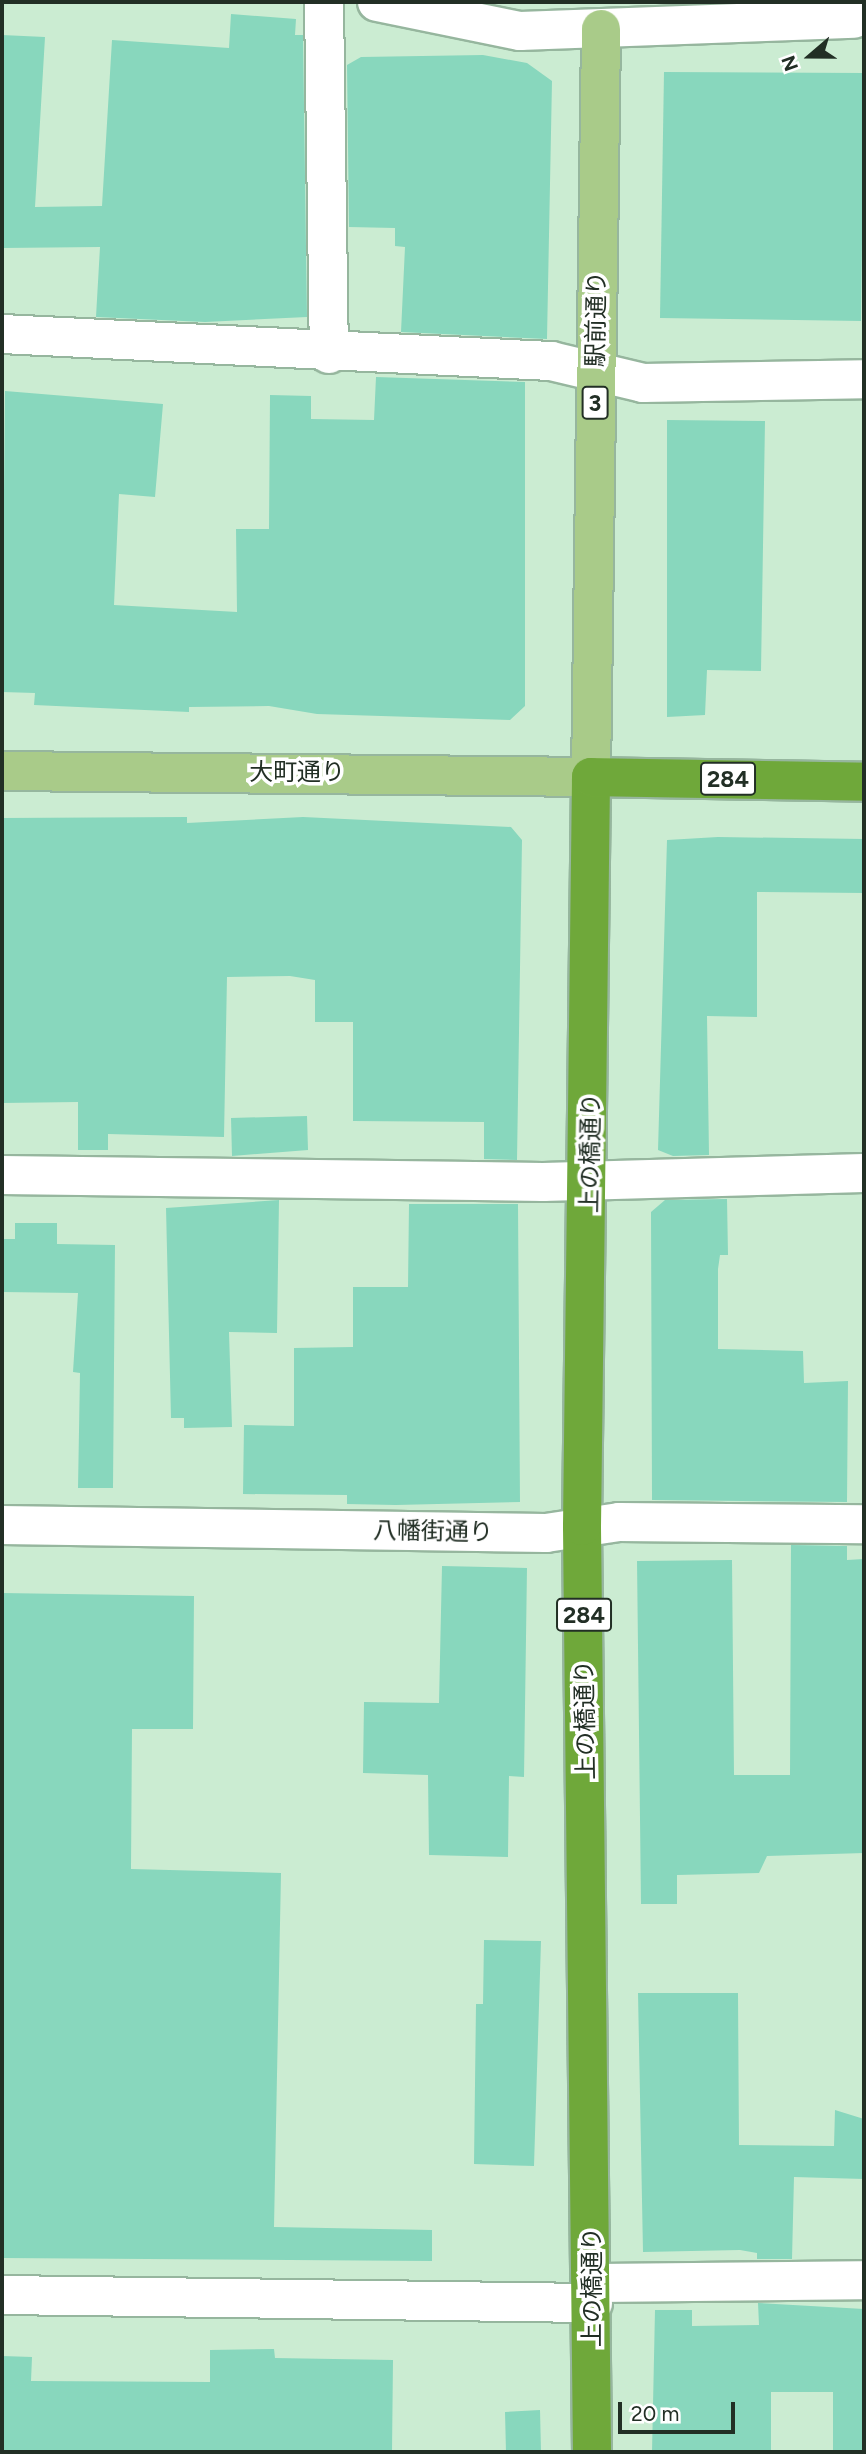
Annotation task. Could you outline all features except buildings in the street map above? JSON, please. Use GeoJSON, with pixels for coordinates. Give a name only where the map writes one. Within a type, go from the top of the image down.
{"type":"FeatureCollection","features":[{"type":"Feature","properties":{"kind":"highway","name":"284"},"geometry":{"type":"LineString","coordinates":[[592,777],[864,782]]}},
{"type":"Feature","properties":{"kind":"highway","name":"上の橋通り"},"geometry":{"type":"LineString","coordinates":[[592,777],[590,1181],[582,1526],[594,2293],[592,2452]]}},
{"type":"Feature","properties":{"kind":"main road","name":"駅前通り"},"geometry":{"type":"LineString","coordinates":[[592,777],[601,29]]}},
{"type":"Feature","properties":{"kind":"main road","name":"大町通り"},"geometry":{"type":"LineString","coordinates":[[2,771],[592,777]]}},
{"type":"Feature","properties":{"kind":"street"},"geometry":{"type":"LineString","coordinates":[[324,2],[329,354]]}},
{"type":"Feature","properties":{"kind":"street"},"geometry":{"type":"LineString","coordinates":[[377,2],[520,17],[601,29],[667,12],[857,18]]}},
{"type":"Feature","properties":{"kind":"street"},"geometry":{"type":"LineString","coordinates":[[2,334],[329,354],[551,361],[643,383],[864,379]]}},
{"type":"Feature","properties":{"kind":"street"},"geometry":{"type":"LineString","coordinates":[[2,1175],[590,1181],[864,1173]]}},
{"type":"Feature","properties":{"kind":"street","name":"八幡街通り"},"geometry":{"type":"LineString","coordinates":[[2,1525],[546,1533],[582,1526],[864,1524]]}},
{"type":"Feature","properties":{"kind":"street"},"geometry":{"type":"LineString","coordinates":[[2,2295],[594,2293],[864,2280]]}}]}
